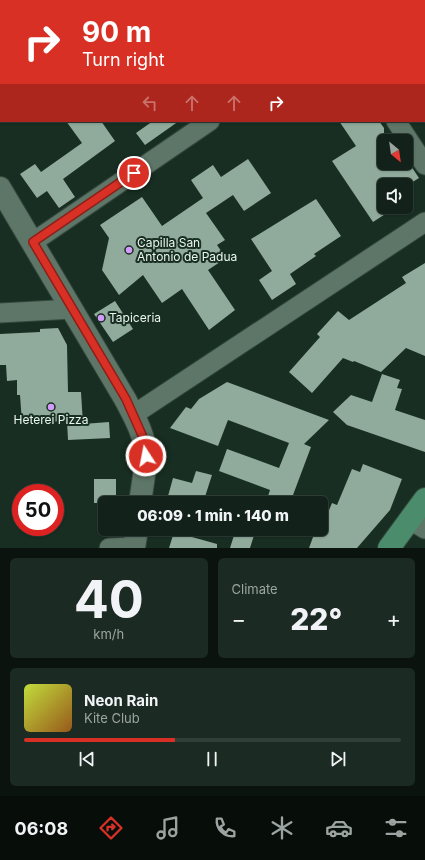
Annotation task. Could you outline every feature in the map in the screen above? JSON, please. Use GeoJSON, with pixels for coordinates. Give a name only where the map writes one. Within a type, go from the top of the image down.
{"type":"FeatureCollection","features":[{"type":"Feature","properties":{"kind":"main road"},"geometry":{"type":"LineString","coordinates":[[0,188],[73,309],[134,415],[142,435],[146,456],[141,496]]}},
{"type":"Feature","properties":{"kind":"main road"},"geometry":{"type":"LineString","coordinates":[[389,548],[417,524],[425,499]]}},
{"type":"Feature","properties":{"kind":"street"},"geometry":{"type":"LineString","coordinates":[[33,242],[209,122]]}},
{"type":"Feature","properties":{"kind":"street"},"geometry":{"type":"LineString","coordinates":[[397,122],[425,165]]}},
{"type":"Feature","properties":{"kind":"street"},"geometry":{"type":"LineString","coordinates":[[134,415],[425,222]]}},
{"type":"Feature","properties":{"kind":"street"},"geometry":{"type":"LineString","coordinates":[[0,313],[73,309]]}},
{"type":"Feature","properties":{"kind":"street"},"geometry":{"type":"LineString","coordinates":[[109,548],[135,541]]}},
{"type":"Feature","properties":{"kind":"building"},"geometry":{"type":"Polygon","coordinates":[[[67,122],[102,122],[115,141],[63,179],[75,197],[59,208],[47,191],[37,198],[20,174],[35,164],[41,172],[82,143],[67,122]]]}},
{"type":"Feature","properties":{"kind":"building"},"geometry":{"type":"Polygon","coordinates":[[[152,122],[178,122],[145,145],[136,133],[152,122]]]}},
{"type":"Feature","properties":{"kind":"building"},"geometry":{"type":"Polygon","coordinates":[[[340,122],[380,122],[384,128],[384,134],[377,134],[377,170],[413,169],[419,178],[413,182],[413,178],[377,178],[377,214],[385,214],[373,222],[332,161],[356,146],[340,122]]]}},
{"type":"Feature","properties":{"kind":"building"},"geometry":{"type":"Polygon","coordinates":[[[248,159],[271,193],[244,211],[233,195],[206,213],[225,240],[217,245],[226,258],[208,270],[235,310],[209,330],[182,289],[162,303],[143,275],[119,295],[102,270],[109,238],[100,225],[142,197],[162,226],[203,198],[191,180],[213,165],[221,177],[248,159]]]}},
{"type":"Feature","properties":{"kind":"building"},"geometry":{"type":"Polygon","coordinates":[[[316,199],[341,236],[314,254],[316,256],[290,274],[296,284],[272,300],[259,280],[272,271],[251,239],[316,199]]]}},
{"type":"Feature","properties":{"kind":"building"},"geometry":{"type":"Polygon","coordinates":[[[425,263],[425,356],[406,348],[381,372],[343,358],[312,393],[289,372],[320,337],[317,334],[338,311],[349,320],[406,283],[402,277],[425,263]]]}},
{"type":"Feature","properties":{"kind":"building"},"geometry":{"type":"Polygon","coordinates":[[[115,301],[133,329],[113,342],[94,314],[115,301]]]}},
{"type":"Feature","properties":{"kind":"building"},"geometry":{"type":"Polygon","coordinates":[[[58,328],[67,345],[68,392],[81,392],[83,424],[109,422],[110,438],[68,440],[67,421],[22,423],[20,395],[17,395],[17,380],[7,381],[6,365],[0,365],[0,334],[40,332],[40,329],[58,328]]]}},
{"type":"Feature","properties":{"kind":"building"},"geometry":{"type":"Polygon","coordinates":[[[382,374],[400,380],[397,388],[402,389],[395,410],[425,420],[425,452],[347,425],[333,412],[351,395],[372,402],[382,374]]]}},
{"type":"Feature","properties":{"kind":"building"},"geometry":{"type":"Polygon","coordinates":[[[227,382],[329,420],[304,444],[311,447],[293,496],[268,496],[270,490],[219,471],[227,449],[279,468],[289,443],[228,420],[218,446],[170,428],[186,407],[191,409],[199,399],[227,382]]]}},
{"type":"Feature","properties":{"kind":"building"},"geometry":{"type":"Polygon","coordinates":[[[363,464],[402,479],[390,510],[357,548],[309,548],[313,536],[328,536],[328,513],[332,503],[337,505],[352,469],[360,472],[363,464]]]}},
{"type":"Feature","properties":{"kind":"building"},"geometry":{"type":"Polygon","coordinates":[[[196,471],[212,475],[205,496],[168,496],[173,478],[192,483],[196,471]]]}},
{"type":"Feature","properties":{"kind":"building"},"geometry":{"type":"Polygon","coordinates":[[[94,479],[116,479],[116,496],[98,496],[98,503],[94,503],[94,479]]]}},
{"type":"Feature","properties":{"kind":"building"},"geometry":{"type":"Polygon","coordinates":[[[173,536],[188,536],[217,544],[217,548],[169,548],[173,536]]]}},
{"type":"Feature","properties":{"kind":"building"},"geometry":{"type":"Polygon","coordinates":[[[234,536],[254,536],[250,548],[230,548],[234,536]]]}},
{"type":"Feature","properties":{"kind":"place","name":"Capilla San Antonio de Padua"},"geometry":{"type":"Point","coordinates":[129,250]}},
{"type":"Feature","properties":{"kind":"place","name":"Tapiceria"},"geometry":{"type":"Point","coordinates":[101,318]}},
{"type":"Feature","properties":{"kind":"place","name":"Heterei Pizza"},"geometry":{"type":"Point","coordinates":[51,407]}},
{"type":"Feature","properties":{"kind":"route"},"geometry":{"type":"LineString","coordinates":[[134,173],[33,242],[126,399],[142,435],[146,456]]}}]}
